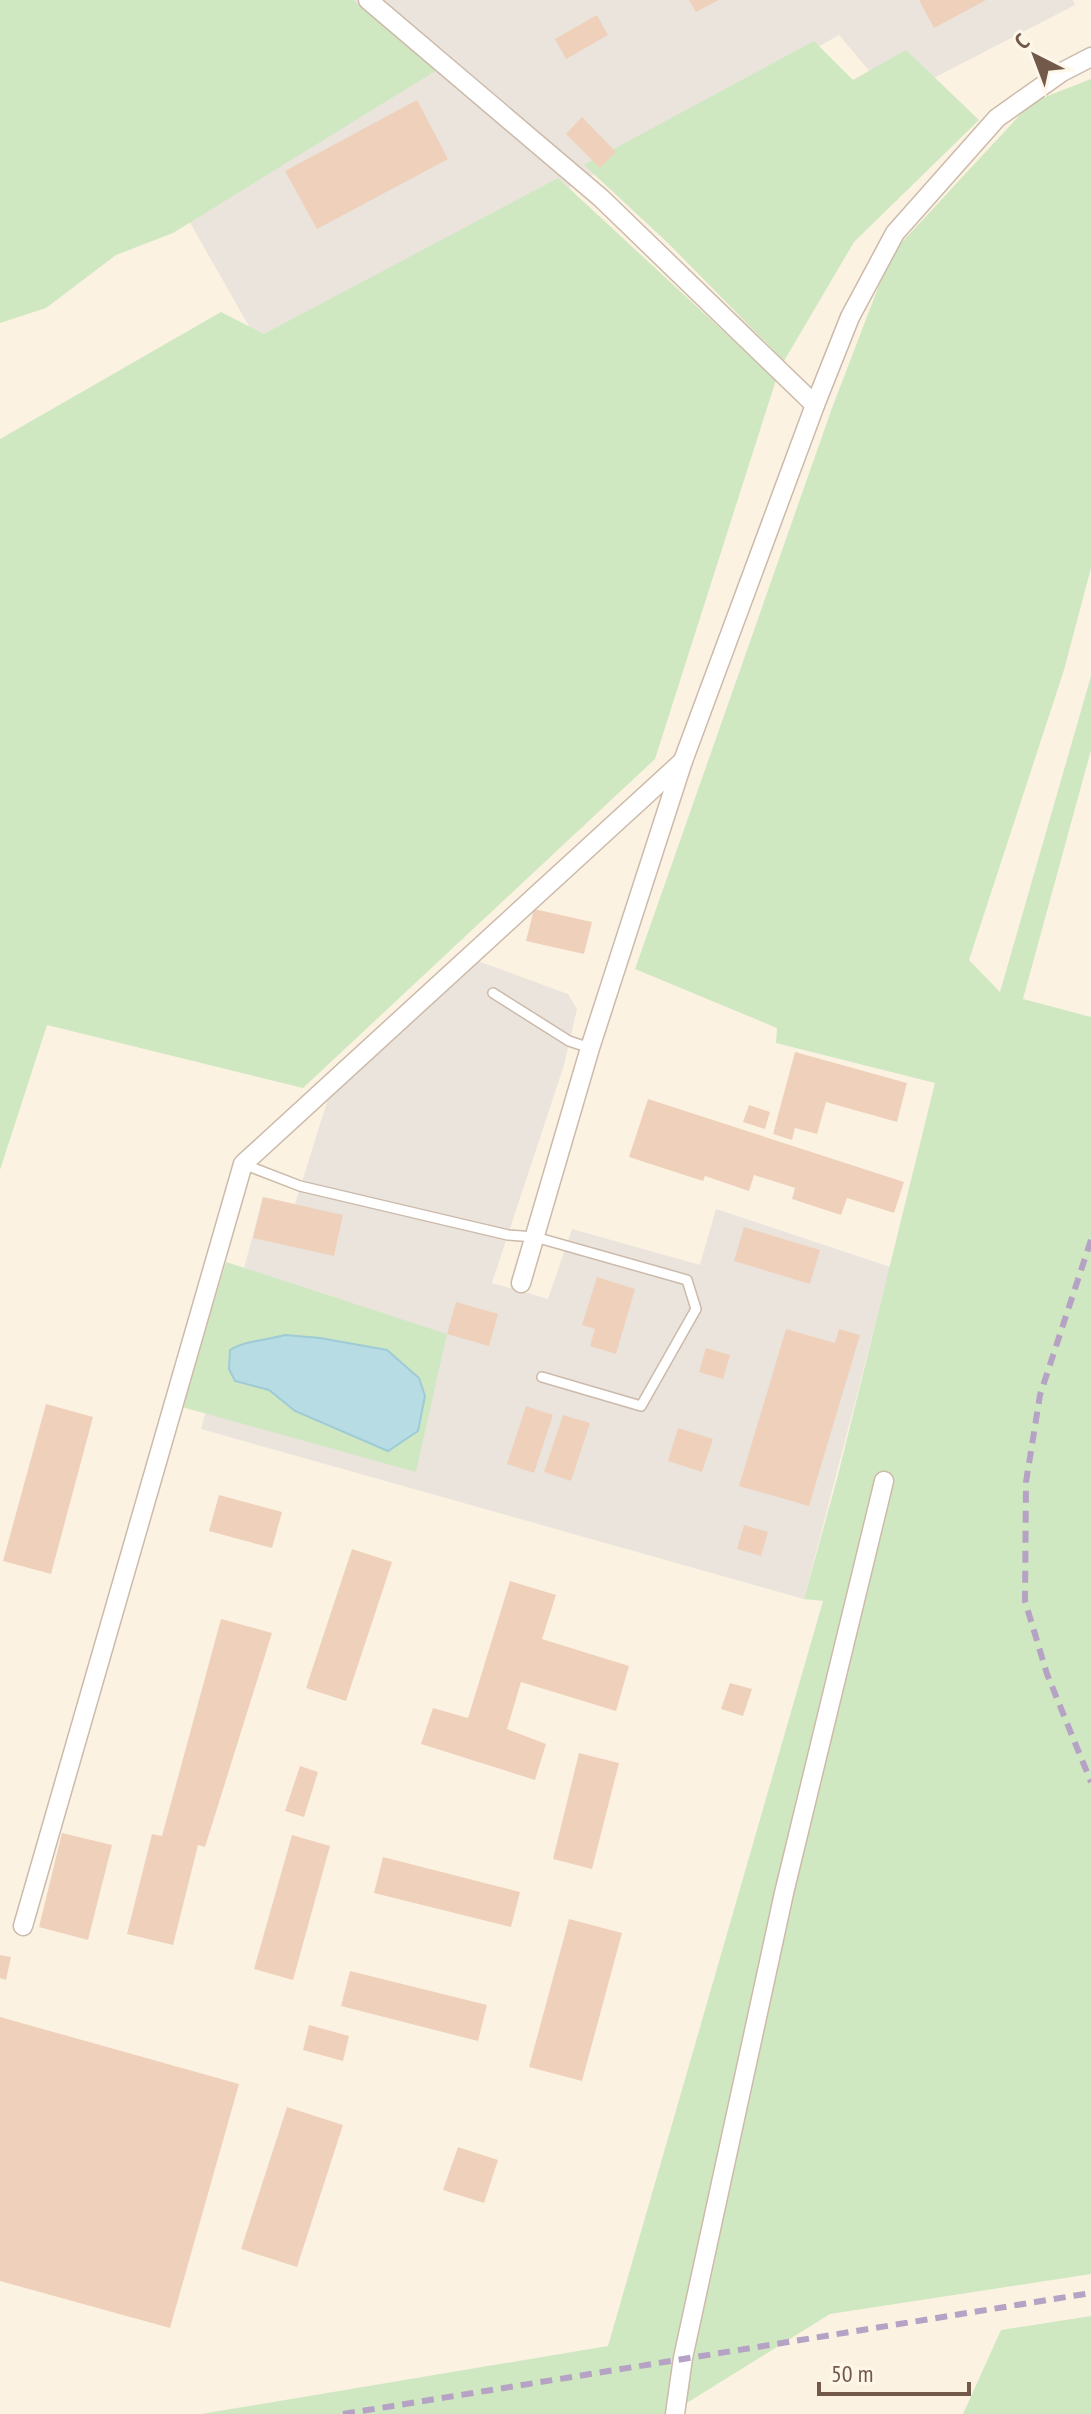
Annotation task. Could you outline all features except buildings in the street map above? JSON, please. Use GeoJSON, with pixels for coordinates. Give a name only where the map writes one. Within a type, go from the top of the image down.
{"type":"FeatureCollection","features":[{"type":"Feature","properties":{"kind":"street"},"geometry":{"type":"LineString","coordinates":[[368,0],[601,198],[815,405]]}},
{"type":"Feature","properties":{"kind":"street"},"geometry":{"type":"LineString","coordinates":[[521,1283],[590,1048],[683,761],[850,317],[895,233],[997,118],[1062,72],[1091,57]]}},
{"type":"Feature","properties":{"kind":"street"},"geometry":{"type":"LineString","coordinates":[[23,1926],[243,1164],[683,761]]}},
{"type":"Feature","properties":{"kind":"street"},"geometry":{"type":"LineString","coordinates":[[675,2414],[683,2358],[784,1893],[884,1481]]}},
{"type":"Feature","properties":{"kind":"lane"},"geometry":{"type":"LineString","coordinates":[[493,993],[569,1041],[590,1048]]}},
{"type":"Feature","properties":{"kind":"lane"},"geometry":{"type":"LineString","coordinates":[[243,1164],[300,1186],[508,1235],[535,1237],[687,1280],[696,1309],[641,1406],[542,1377]]}},
{"type":"Feature","properties":{"kind":"shaded area"},"geometry":{"type":"Polygon","coordinates":[[[281,0],[1073,0],[1075,5],[893,99],[839,35],[580,182],[258,342],[123,105],[281,0]]]}},
{"type":"Feature","properties":{"kind":"shaded area"},"geometry":{"type":"Polygon","coordinates":[[[475,960],[568,994],[577,1009],[564,1065],[492,1283],[548,1299],[572,1229],[700,1265],[716,1209],[890,1267],[804,1599],[201,1429],[263,1197],[295,1204],[328,1099],[475,960]]]}},
{"type":"Feature","properties":{"kind":"green space"},"geometry":{"type":"Polygon","coordinates":[[[0,0],[353,0],[437,70],[173,233],[116,255],[46,308],[0,323],[0,0]]]}},
{"type":"Feature","properties":{"kind":"green space"},"geometry":{"type":"Polygon","coordinates":[[[814,41],[853,80],[906,50],[979,120],[854,242],[784,361],[669,244],[584,165],[814,41]]]}},
{"type":"Feature","properties":{"kind":"green space"},"geometry":{"type":"Polygon","coordinates":[[[1091,79],[1091,568],[1064,670],[969,960],[1000,992],[1091,676],[1091,750],[1023,999],[1091,1017],[1091,2274],[830,2314],[669,2414],[201,2414],[608,2346],[823,1601],[804,1599],[838,1475],[935,1083],[776,1043],[777,1028],[635,969],[832,408],[891,254],[1032,102],[1091,79]]]}},
{"type":"Feature","properties":{"kind":"green space"},"geometry":{"type":"Polygon","coordinates":[[[558,178],[776,380],[655,759],[303,1088],[47,1025],[0,1170],[0,439],[221,312],[264,334],[558,178]]]}},
{"type":"Feature","properties":{"kind":"green space"},"geometry":{"type":"Polygon","coordinates":[[[226,1262],[447,1334],[416,1472],[182,1407],[226,1262]]]}},
{"type":"Feature","properties":{"kind":"green space"},"geometry":{"type":"Polygon","coordinates":[[[1091,2316],[1091,2414],[963,2414],[1001,2330],[1091,2316]]]}},
{"type":"Feature","properties":{"kind":"water"},"geometry":{"type":"Polygon","coordinates":[[[285,1335],[387,1350],[419,1378],[425,1396],[418,1431],[388,1451],[295,1411],[269,1390],[235,1381],[229,1369],[230,1350],[285,1335]]]}},
{"type":"Feature","properties":{"kind":"railway"},"geometry":{"type":"LineString","coordinates":[[1091,1240],[1040,1395],[1026,1482],[1025,1601],[1047,1674],[1091,1782]]}},
{"type":"Feature","properties":{"kind":"railway"},"geometry":{"type":"LineString","coordinates":[[343,2414],[1091,2293]]}}]}
